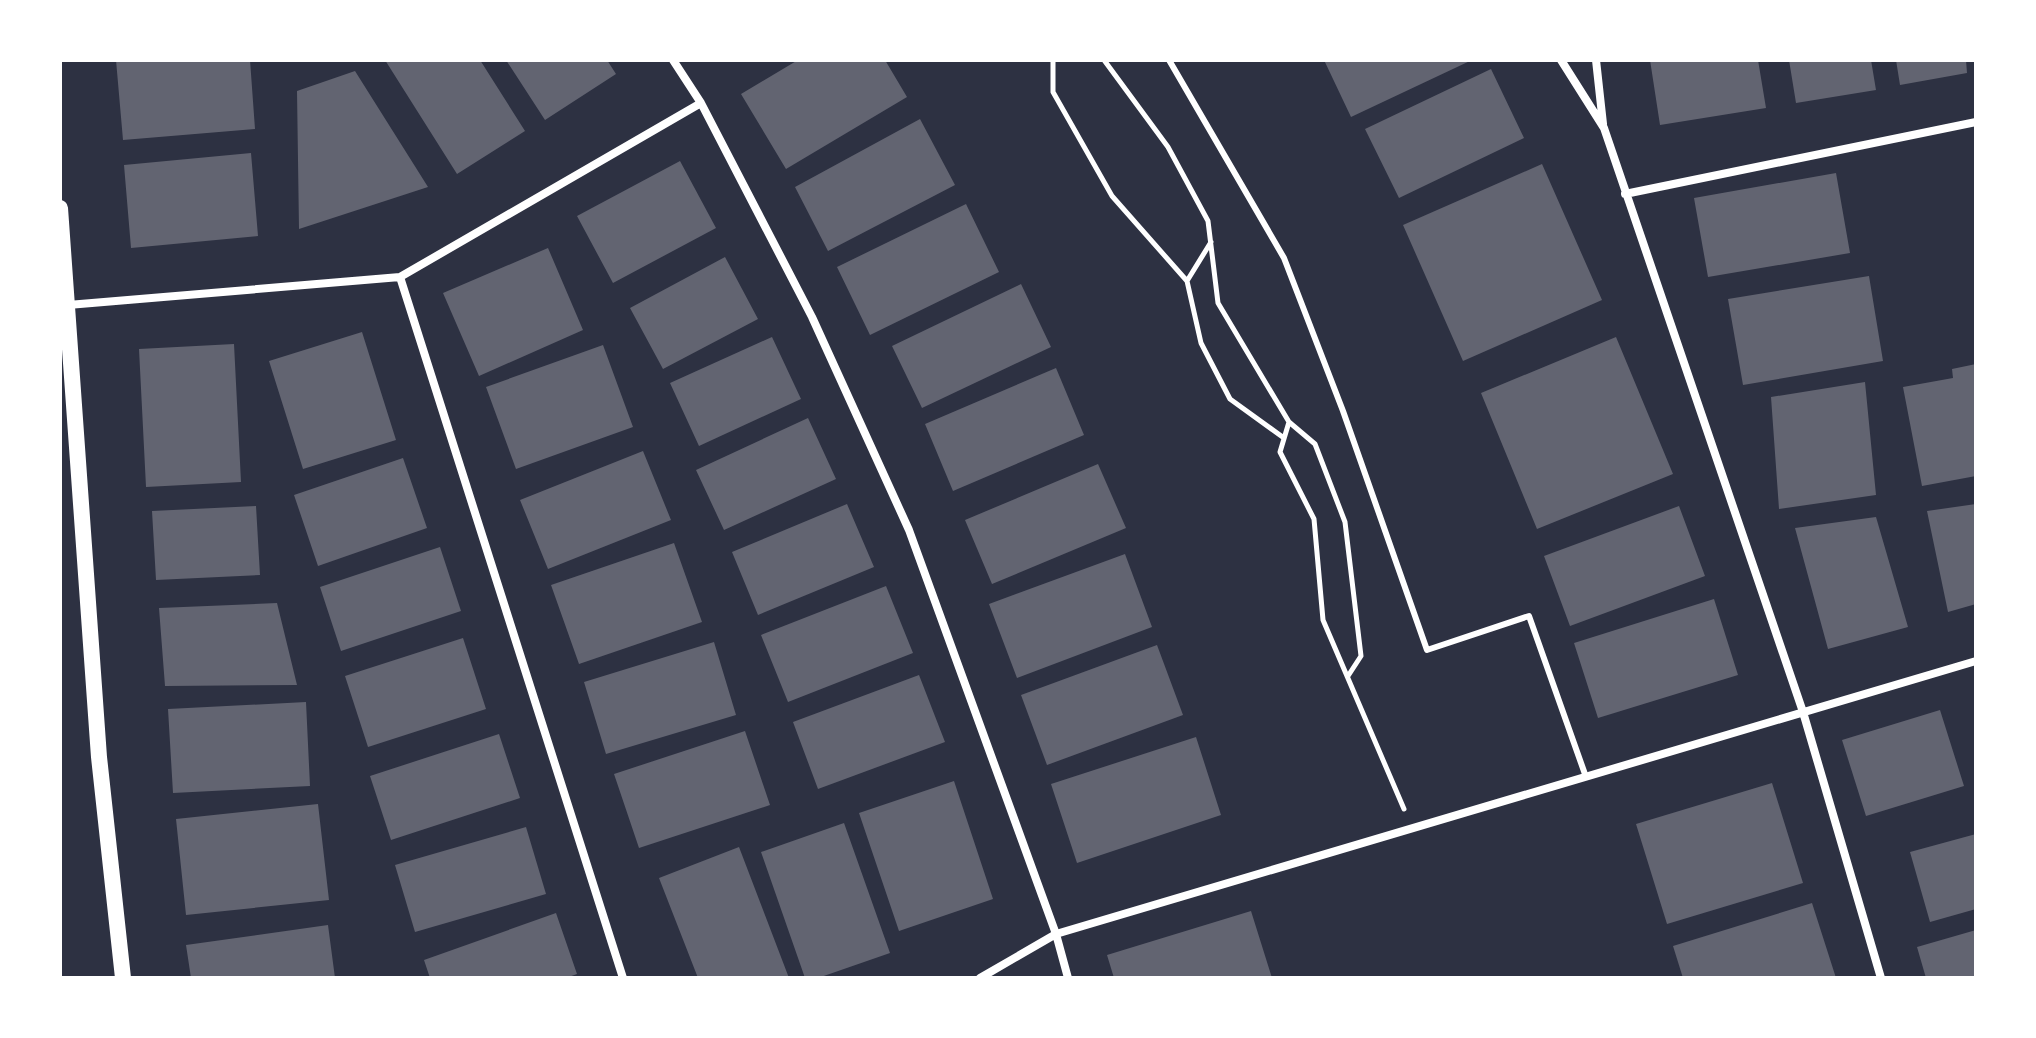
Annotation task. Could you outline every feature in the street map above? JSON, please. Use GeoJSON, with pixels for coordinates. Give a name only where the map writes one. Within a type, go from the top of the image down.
{"type":"FeatureCollection","features":[{"type":"Feature","properties":{"kind":"main road"},"geometry":{"type":"LineString","coordinates":[[60,208],[99,757],[123,978]]}},
{"type":"Feature","properties":{"kind":"street"},"geometry":{"type":"LineString","coordinates":[[673,60],[701,103],[812,317],[909,530],[1056,934],[1068,978]]}},
{"type":"Feature","properties":{"kind":"street"},"geometry":{"type":"LineString","coordinates":[[1561,60],[1604,128]]}},
{"type":"Feature","properties":{"kind":"street"},"geometry":{"type":"LineString","coordinates":[[1596,60],[1604,128],[1803,712],[1881,978]]}},
{"type":"Feature","properties":{"kind":"street"},"geometry":{"type":"LineString","coordinates":[[68,305],[400,277],[701,103]]}},
{"type":"Feature","properties":{"kind":"street"},"geometry":{"type":"LineString","coordinates":[[1625,194],[1976,122]]}},
{"type":"Feature","properties":{"kind":"street"},"geometry":{"type":"LineString","coordinates":[[400,277],[623,978]]}},
{"type":"Feature","properties":{"kind":"street"},"geometry":{"type":"LineString","coordinates":[[980,978],[1056,934],[1976,661]]}},
{"type":"Feature","properties":{"kind":"lane"},"geometry":{"type":"LineString","coordinates":[[1169,60],[1284,258],[1343,411],[1427,650],[1529,616],[1586,777]]}},
{"type":"Feature","properties":{"kind":"path"},"geometry":{"type":"LineString","coordinates":[[1053,60],[1053,92],[1112,196],[1187,281],[1201,343],[1230,399],[1284,438]]}},
{"type":"Feature","properties":{"kind":"path"},"geometry":{"type":"LineString","coordinates":[[1104,60],[1168,147],[1208,221],[1218,303],[1289,422],[1315,444],[1345,522],[1361,656],[1347,676]]}},
{"type":"Feature","properties":{"kind":"path"},"geometry":{"type":"LineString","coordinates":[[1187,281],[1211,242]]}},
{"type":"Feature","properties":{"kind":"path"},"geometry":{"type":"LineString","coordinates":[[1289,422],[1280,452],[1314,519],[1323,620],[1412,828]]}},
{"type":"Feature","properties":{"kind":"building"},"geometry":{"type":"Polygon","coordinates":[[[116,60],[250,60],[255,129],[123,140],[116,60]]]}},
{"type":"Feature","properties":{"kind":"building"},"geometry":{"type":"Polygon","coordinates":[[[385,60],[480,60],[525,131],[457,174],[385,60]]]}},
{"type":"Feature","properties":{"kind":"building"},"geometry":{"type":"Polygon","coordinates":[[[506,60],[607,60],[616,74],[545,120],[506,60]]]}},
{"type":"Feature","properties":{"kind":"building"},"geometry":{"type":"Polygon","coordinates":[[[798,60],[885,60],[907,97],[786,169],[741,94],[798,60]]]}},
{"type":"Feature","properties":{"kind":"building"},"geometry":{"type":"Polygon","coordinates":[[[1324,60],[1472,60],[1351,117],[1324,60]]]}},
{"type":"Feature","properties":{"kind":"building"},"geometry":{"type":"Polygon","coordinates":[[[1650,60],[1758,60],[1766,108],[1660,125],[1650,60]]]}},
{"type":"Feature","properties":{"kind":"building"},"geometry":{"type":"Polygon","coordinates":[[[1789,60],[1871,60],[1876,90],[1796,103],[1789,60]]]}},
{"type":"Feature","properties":{"kind":"building"},"geometry":{"type":"Polygon","coordinates":[[[1896,60],[1966,60],[1967,73],[1900,85],[1896,60]]]}},
{"type":"Feature","properties":{"kind":"building"},"geometry":{"type":"Polygon","coordinates":[[[1491,69],[1524,138],[1399,198],[1365,129],[1491,69]]]}},
{"type":"Feature","properties":{"kind":"building"},"geometry":{"type":"Polygon","coordinates":[[[355,71],[428,187],[299,229],[297,91],[355,71]]]}},
{"type":"Feature","properties":{"kind":"building"},"geometry":{"type":"Polygon","coordinates":[[[920,119],[955,185],[828,251],[795,187],[920,119]]]}},
{"type":"Feature","properties":{"kind":"building"},"geometry":{"type":"Polygon","coordinates":[[[251,153],[258,236],[131,248],[124,165],[251,153]]]}},
{"type":"Feature","properties":{"kind":"building"},"geometry":{"type":"Polygon","coordinates":[[[680,161],[716,228],[613,283],[577,216],[680,161]]]}},
{"type":"Feature","properties":{"kind":"building"},"geometry":{"type":"Polygon","coordinates":[[[1542,164],[1602,300],[1463,361],[1403,225],[1542,164]]]}},
{"type":"Feature","properties":{"kind":"building"},"geometry":{"type":"Polygon","coordinates":[[[1836,173],[1850,253],[1708,277],[1694,198],[1836,173]]]}},
{"type":"Feature","properties":{"kind":"building"},"geometry":{"type":"Polygon","coordinates":[[[966,204],[999,272],[870,335],[837,267],[966,204]]]}},
{"type":"Feature","properties":{"kind":"building"},"geometry":{"type":"Polygon","coordinates":[[[548,248],[583,330],[479,376],[443,293],[548,248]]]}},
{"type":"Feature","properties":{"kind":"building"},"geometry":{"type":"Polygon","coordinates":[[[725,257],[758,319],[663,369],[630,308],[725,257]]]}},
{"type":"Feature","properties":{"kind":"building"},"geometry":{"type":"Polygon","coordinates":[[[1869,276],[1883,361],[1743,385],[1728,299],[1869,276]]]}},
{"type":"Feature","properties":{"kind":"building"},"geometry":{"type":"Polygon","coordinates":[[[1021,284],[1051,347],[922,408],[892,346],[1021,284]]]}},
{"type":"Feature","properties":{"kind":"building"},"geometry":{"type":"Polygon","coordinates":[[[362,332],[396,440],[303,469],[269,361],[362,332]]]}},
{"type":"Feature","properties":{"kind":"building"},"geometry":{"type":"Polygon","coordinates":[[[772,337],[801,399],[699,446],[670,383],[772,337]]]}},
{"type":"Feature","properties":{"kind":"building"},"geometry":{"type":"Polygon","coordinates":[[[1616,337],[1673,474],[1537,529],[1481,393],[1616,337]]]}},
{"type":"Feature","properties":{"kind":"building"},"geometry":{"type":"Polygon","coordinates":[[[234,344],[241,482],[146,487],[139,349],[234,344]]]}},
{"type":"Feature","properties":{"kind":"building"},"geometry":{"type":"Polygon","coordinates":[[[603,345],[633,427],[516,469],[486,387],[603,345]]]}},
{"type":"Feature","properties":{"kind":"building"},"geometry":{"type":"Polygon","coordinates":[[[1976,364],[1976,476],[1922,486],[1903,387],[1953,378],[1952,369],[1976,364]]]}},
{"type":"Feature","properties":{"kind":"building"},"geometry":{"type":"Polygon","coordinates":[[[1056,368],[1084,435],[953,491],[925,424],[1056,368]]]}},
{"type":"Feature","properties":{"kind":"building"},"geometry":{"type":"Polygon","coordinates":[[[1865,382],[1876,495],[1779,509],[1771,397],[1865,382]]]}},
{"type":"Feature","properties":{"kind":"building"},"geometry":{"type":"Polygon","coordinates":[[[808,418],[836,479],[724,530],[696,470],[808,418]]]}},
{"type":"Feature","properties":{"kind":"building"},"geometry":{"type":"Polygon","coordinates":[[[643,451],[671,520],[548,569],[520,500],[643,451]]]}},
{"type":"Feature","properties":{"kind":"building"},"geometry":{"type":"Polygon","coordinates":[[[403,458],[427,528],[318,566],[294,495],[403,458]]]}},
{"type":"Feature","properties":{"kind":"building"},"geometry":{"type":"Polygon","coordinates":[[[1098,464],[1126,528],[992,584],[965,520],[1098,464]]]}},
{"type":"Feature","properties":{"kind":"building"},"geometry":{"type":"Polygon","coordinates":[[[847,504],[874,567],[758,615],[732,552],[847,504]]]}},
{"type":"Feature","properties":{"kind":"building"},"geometry":{"type":"Polygon","coordinates":[[[1976,504],[1976,604],[1948,612],[1927,511],[1976,504]]]}},
{"type":"Feature","properties":{"kind":"building"},"geometry":{"type":"Polygon","coordinates":[[[256,506],[260,575],[156,580],[152,511],[256,506]]]}},
{"type":"Feature","properties":{"kind":"building"},"geometry":{"type":"Polygon","coordinates":[[[1679,506],[1705,576],[1570,626],[1544,556],[1679,506]]]}},
{"type":"Feature","properties":{"kind":"building"},"geometry":{"type":"Polygon","coordinates":[[[1876,517],[1908,627],[1828,649],[1795,528],[1876,517]]]}},
{"type":"Feature","properties":{"kind":"building"},"geometry":{"type":"Polygon","coordinates":[[[674,543],[702,622],[579,664],[551,585],[674,543]]]}},
{"type":"Feature","properties":{"kind":"building"},"geometry":{"type":"Polygon","coordinates":[[[440,547],[461,611],[341,651],[320,587],[440,547]]]}},
{"type":"Feature","properties":{"kind":"building"},"geometry":{"type":"Polygon","coordinates":[[[1125,554],[1152,627],[1017,678],[989,604],[1125,554]]]}},
{"type":"Feature","properties":{"kind":"building"},"geometry":{"type":"Polygon","coordinates":[[[886,586],[913,653],[788,702],[761,635],[886,586]]]}},
{"type":"Feature","properties":{"kind":"building"},"geometry":{"type":"Polygon","coordinates":[[[1714,599],[1738,675],[1598,718],[1574,643],[1714,599]]]}},
{"type":"Feature","properties":{"kind":"building"},"geometry":{"type":"Polygon","coordinates":[[[277,603],[297,685],[165,686],[159,608],[277,603]]]}},
{"type":"Feature","properties":{"kind":"building"},"geometry":{"type":"Polygon","coordinates":[[[463,638],[486,709],[368,747],[345,676],[463,638]]]}},
{"type":"Feature","properties":{"kind":"building"},"geometry":{"type":"Polygon","coordinates":[[[714,642],[736,715],[606,754],[584,682],[714,642]]]}},
{"type":"Feature","properties":{"kind":"building"},"geometry":{"type":"Polygon","coordinates":[[[1157,645],[1183,715],[1047,765],[1021,695],[1157,645]]]}},
{"type":"Feature","properties":{"kind":"building"},"geometry":{"type":"Polygon","coordinates":[[[919,675],[945,742],[818,789],[793,722],[919,675]]]}},
{"type":"Feature","properties":{"kind":"building"},"geometry":{"type":"Polygon","coordinates":[[[306,702],[310,786],[173,793],[168,709],[306,702]]]}},
{"type":"Feature","properties":{"kind":"building"},"geometry":{"type":"Polygon","coordinates":[[[1940,710],[1964,786],[1866,816],[1842,740],[1940,710]]]}},
{"type":"Feature","properties":{"kind":"building"},"geometry":{"type":"Polygon","coordinates":[[[745,731],[770,805],[639,848],[614,774],[745,731]]]}},
{"type":"Feature","properties":{"kind":"building"},"geometry":{"type":"Polygon","coordinates":[[[499,734],[520,798],[391,840],[370,776],[499,734]]]}},
{"type":"Feature","properties":{"kind":"building"},"geometry":{"type":"Polygon","coordinates":[[[1196,737],[1221,815],[1077,863],[1051,784],[1196,737]]]}},
{"type":"Feature","properties":{"kind":"building"},"geometry":{"type":"Polygon","coordinates":[[[954,781],[993,899],[899,931],[859,813],[954,781]]]}},
{"type":"Feature","properties":{"kind":"building"},"geometry":{"type":"Polygon","coordinates":[[[1772,783],[1803,883],[1667,924],[1636,824],[1772,783]]]}},
{"type":"Feature","properties":{"kind":"building"},"geometry":{"type":"Polygon","coordinates":[[[318,804],[329,900],[186,915],[176,819],[318,804]]]}},
{"type":"Feature","properties":{"kind":"building"},"geometry":{"type":"Polygon","coordinates":[[[844,823],[890,953],[818,978],[805,978],[761,852],[844,823]]]}},
{"type":"Feature","properties":{"kind":"building"},"geometry":{"type":"Polygon","coordinates":[[[526,827],[546,894],[415,932],[395,865],[526,827]]]}},
{"type":"Feature","properties":{"kind":"building"},"geometry":{"type":"Polygon","coordinates":[[[1976,834],[1976,909],[1930,922],[1910,852],[1976,834]]]}},
{"type":"Feature","properties":{"kind":"building"},"geometry":{"type":"Polygon","coordinates":[[[739,847],[789,978],[698,978],[659,878],[739,847]]]}},
{"type":"Feature","properties":{"kind":"building"},"geometry":{"type":"Polygon","coordinates":[[[1812,903],[1836,978],[1683,978],[1673,946],[1812,903]]]}},
{"type":"Feature","properties":{"kind":"building"},"geometry":{"type":"Polygon","coordinates":[[[1251,911],[1272,978],[1114,978],[1107,955],[1251,911]]]}},
{"type":"Feature","properties":{"kind":"building"},"geometry":{"type":"Polygon","coordinates":[[[556,913],[577,974],[566,978],[430,978],[424,960],[556,913]]]}},
{"type":"Feature","properties":{"kind":"building"},"geometry":{"type":"Polygon","coordinates":[[[328,925],[335,978],[191,978],[186,945],[328,925]]]}},
{"type":"Feature","properties":{"kind":"building"},"geometry":{"type":"Polygon","coordinates":[[[1976,930],[1976,978],[1926,978],[1917,947],[1976,930]]]}}]}
